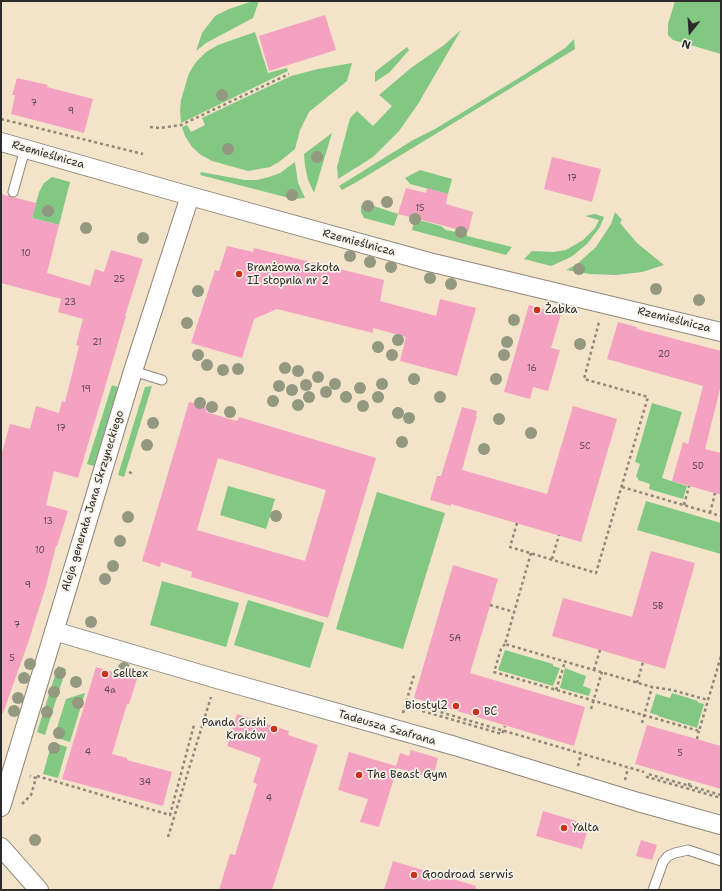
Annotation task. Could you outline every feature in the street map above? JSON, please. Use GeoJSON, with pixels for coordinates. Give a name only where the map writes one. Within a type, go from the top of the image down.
{"type":"FeatureCollection","features":[{"type":"Feature","properties":{"kind":"street","name":"Rzemieślnicza"},"geometry":{"type":"LineString","coordinates":[[1,142],[429,262],[721,332]]}},
{"type":"Feature","properties":{"kind":"street","name":"Aleja generała Jana Skrzyneckiego"},"geometry":{"type":"LineString","coordinates":[[1,807],[133,371],[190,196]]}},
{"type":"Feature","properties":{"kind":"street","name":"Tadeusza Szafrana"},"geometry":{"type":"LineString","coordinates":[[54,631],[217,679],[455,746],[638,802],[721,825]]}},
{"type":"Feature","properties":{"kind":"street"},"geometry":{"type":"LineString","coordinates":[[1,846],[39,890]]}},
{"type":"Feature","properties":{"kind":"lane"},"geometry":{"type":"LineString","coordinates":[[13,192],[25,149]]}},
{"type":"Feature","properties":{"kind":"lane"},"geometry":{"type":"LineString","coordinates":[[133,371],[162,380]]}},
{"type":"Feature","properties":{"kind":"lane"},"geometry":{"type":"LineString","coordinates":[[653,890],[663,862],[668,856],[675,853],[688,850],[721,861]]}},
{"type":"Feature","properties":{"kind":"path"},"geometry":{"type":"LineString","coordinates":[[150,127],[160,128],[181,125],[289,74]]}},
{"type":"Feature","properties":{"kind":"path"},"geometry":{"type":"LineString","coordinates":[[1,119],[143,154]]}},
{"type":"Feature","properties":{"kind":"path"},"geometry":{"type":"LineString","coordinates":[[517,523],[510,547],[596,572],[648,397],[584,379],[600,318]]}},
{"type":"Feature","properties":{"kind":"path"},"geometry":{"type":"LineString","coordinates":[[129,472],[133,474]]}},
{"type":"Feature","properties":{"kind":"path"},"geometry":{"type":"LineString","coordinates":[[684,505],[689,486]]}},
{"type":"Feature","properties":{"kind":"path"},"geometry":{"type":"LineString","coordinates":[[622,487],[721,516]]}},
{"type":"Feature","properties":{"kind":"path"},"geometry":{"type":"LineString","coordinates":[[710,513],[715,493]]}},
{"type":"Feature","properties":{"kind":"path"},"geometry":{"type":"LineString","coordinates":[[552,559],[558,535]]}},
{"type":"Feature","properties":{"kind":"path"},"geometry":{"type":"LineString","coordinates":[[531,553],[505,644],[501,649],[494,672],[699,731]]}},
{"type":"Feature","properties":{"kind":"path"},"geometry":{"type":"LineString","coordinates":[[490,605],[514,612]]}},
{"type":"Feature","properties":{"kind":"path"},"geometry":{"type":"LineString","coordinates":[[505,644],[637,683],[672,690],[708,700]]}},
{"type":"Feature","properties":{"kind":"path"},"geometry":{"type":"LineString","coordinates":[[594,670],[600,650]]}},
{"type":"Feature","properties":{"kind":"path"},"geometry":{"type":"LineString","coordinates":[[697,739],[721,656]]}},
{"type":"Feature","properties":{"kind":"path"},"geometry":{"type":"LineString","coordinates":[[556,690],[565,662]]}},
{"type":"Feature","properties":{"kind":"path"},"geometry":{"type":"LineString","coordinates":[[637,683],[643,662]]}},
{"type":"Feature","properties":{"kind":"path"},"geometry":{"type":"LineString","coordinates":[[591,709],[602,672]]}},
{"type":"Feature","properties":{"kind":"path"},"geometry":{"type":"LineString","coordinates":[[414,675],[405,706],[502,734],[505,726]]}},
{"type":"Feature","properties":{"kind":"path"},"geometry":{"type":"LineString","coordinates":[[168,838],[217,679]]}},
{"type":"Feature","properties":{"kind":"path"},"geometry":{"type":"LineString","coordinates":[[642,723],[652,687]]}},
{"type":"Feature","properties":{"kind":"path"},"geometry":{"type":"LineString","coordinates":[[406,702],[644,772]]}},
{"type":"Feature","properties":{"kind":"path"},"geometry":{"type":"LineString","coordinates":[[427,708],[429,703]]}},
{"type":"Feature","properties":{"kind":"path"},"geometry":{"type":"LineString","coordinates":[[453,716],[454,711]]}},
{"type":"Feature","properties":{"kind":"path"},"geometry":{"type":"LineString","coordinates":[[473,722],[475,717]]}},
{"type":"Feature","properties":{"kind":"path"},"geometry":{"type":"LineString","coordinates":[[21,805],[31,795],[37,777],[170,815],[194,725]]}},
{"type":"Feature","properties":{"kind":"path"},"geometry":{"type":"LineString","coordinates":[[546,743],[548,739]]}},
{"type":"Feature","properties":{"kind":"path"},"geometry":{"type":"LineString","coordinates":[[577,768],[581,754]]}},
{"type":"Feature","properties":{"kind":"path"},"geometry":{"type":"LineString","coordinates":[[624,782],[628,768]]}},
{"type":"Feature","properties":{"kind":"path"},"geometry":{"type":"LineString","coordinates":[[648,774],[721,797],[647,777],[648,774]]}},
{"type":"Feature","properties":{"kind":"path"},"geometry":{"type":"LineString","coordinates":[[689,786],[690,780]]}},
{"type":"Feature","properties":{"kind":"green space"},"geometry":{"type":"Polygon","coordinates":[[[253,1],[259,1],[253,18],[206,43],[196,51],[202,33],[215,16],[229,9],[253,1]]]}},
{"type":"Feature","properties":{"kind":"green space"},"geometry":{"type":"Polygon","coordinates":[[[675,1],[721,1],[721,54],[673,40],[668,35],[668,24],[675,1]]]}},
{"type":"Feature","properties":{"kind":"green space"},"geometry":{"type":"Polygon","coordinates":[[[461,30],[418,104],[399,131],[373,157],[338,179],[337,167],[350,118],[357,111],[373,126],[392,106],[379,95],[411,68],[444,45],[461,30]]]}},
{"type":"Feature","properties":{"kind":"green space"},"geometry":{"type":"Polygon","coordinates":[[[255,32],[268,73],[287,68],[288,71],[181,123],[181,100],[189,73],[196,62],[206,52],[218,45],[255,32]]]}},
{"type":"Feature","properties":{"kind":"green space"},"geometry":{"type":"Polygon","coordinates":[[[574,39],[575,49],[360,180],[342,190],[339,186],[413,140],[435,129],[527,73],[565,48],[574,39]]]}},
{"type":"Feature","properties":{"kind":"green space"},"geometry":{"type":"Polygon","coordinates":[[[407,47],[409,50],[390,72],[375,82],[375,72],[407,47]]]}},
{"type":"Feature","properties":{"kind":"green space"},"geometry":{"type":"Polygon","coordinates":[[[352,63],[347,81],[309,112],[300,130],[295,149],[279,162],[270,167],[248,171],[212,161],[201,155],[192,147],[185,136],[182,127],[187,125],[191,132],[205,125],[202,118],[291,76],[318,69],[352,63]]]}},
{"type":"Feature","properties":{"kind":"green space"},"geometry":{"type":"Polygon","coordinates":[[[332,133],[314,193],[308,180],[304,154],[332,133]]]}},
{"type":"Feature","properties":{"kind":"green space"},"geometry":{"type":"Polygon","coordinates":[[[295,162],[298,183],[305,198],[293,199],[200,175],[201,172],[245,180],[257,180],[280,173],[295,162]]]}},
{"type":"Feature","properties":{"kind":"green space"},"geometry":{"type":"Polygon","coordinates":[[[420,170],[452,179],[448,194],[410,184],[405,178],[420,170]]]}},
{"type":"Feature","properties":{"kind":"green space"},"geometry":{"type":"Polygon","coordinates":[[[52,177],[70,182],[59,225],[32,218],[39,192],[44,183],[52,177]]]}},
{"type":"Feature","properties":{"kind":"green space"},"geometry":{"type":"Polygon","coordinates":[[[365,203],[398,214],[394,226],[364,218],[361,212],[361,206],[365,203]]]}},
{"type":"Feature","properties":{"kind":"green space"},"geometry":{"type":"Polygon","coordinates":[[[615,212],[622,220],[620,223],[637,243],[664,265],[642,272],[616,275],[590,274],[566,270],[577,264],[596,247],[611,224],[615,212]]]}},
{"type":"Feature","properties":{"kind":"green space"},"geometry":{"type":"Polygon","coordinates":[[[595,214],[604,217],[600,227],[587,244],[571,257],[551,266],[524,259],[532,251],[553,252],[566,250],[583,240],[595,228],[599,220],[585,216],[595,214]]]}},
{"type":"Feature","properties":{"kind":"green space"},"geometry":{"type":"Polygon","coordinates":[[[415,219],[441,226],[446,230],[467,234],[467,236],[512,247],[506,255],[412,230],[415,219]]]}},
{"type":"Feature","properties":{"kind":"green space"},"geometry":{"type":"Polygon","coordinates":[[[112,385],[118,387],[94,466],[87,464],[112,385]]]}},
{"type":"Feature","properties":{"kind":"green space"},"geometry":{"type":"Polygon","coordinates":[[[152,386],[124,477],[118,475],[145,387],[152,386]]]}},
{"type":"Feature","properties":{"kind":"green space"},"geometry":{"type":"Polygon","coordinates":[[[652,403],[682,412],[662,478],[687,486],[683,499],[649,489],[650,484],[638,480],[636,477],[640,464],[635,462],[652,403]]]}},
{"type":"Feature","properties":{"kind":"green space"},"geometry":{"type":"Polygon","coordinates":[[[228,486],[275,499],[266,529],[220,515],[228,486]]]}},
{"type":"Feature","properties":{"kind":"green space"},"geometry":{"type":"Polygon","coordinates":[[[377,492],[445,513],[403,649],[336,629],[377,492]]]}},
{"type":"Feature","properties":{"kind":"green space"},"geometry":{"type":"Polygon","coordinates":[[[646,501],[721,523],[721,554],[637,530],[646,501]]]}},
{"type":"Feature","properties":{"kind":"green space"},"geometry":{"type":"Polygon","coordinates":[[[162,581],[239,603],[226,647],[150,625],[162,581]]]}},
{"type":"Feature","properties":{"kind":"green space"},"geometry":{"type":"Polygon","coordinates":[[[248,600],[324,623],[310,668],[234,645],[248,600]]]}},
{"type":"Feature","properties":{"kind":"green space"},"geometry":{"type":"Polygon","coordinates":[[[505,650],[553,664],[553,666],[560,668],[553,686],[498,670],[505,650]]]}},
{"type":"Feature","properties":{"kind":"green space"},"geometry":{"type":"Polygon","coordinates":[[[58,666],[66,669],[45,735],[37,732],[58,666]]]}},
{"type":"Feature","properties":{"kind":"green space"},"geometry":{"type":"Polygon","coordinates":[[[565,668],[586,676],[583,686],[591,689],[589,696],[560,688],[565,668]]]}},
{"type":"Feature","properties":{"kind":"green space"},"geometry":{"type":"Polygon","coordinates":[[[85,693],[70,742],[54,737],[66,699],[85,693]]]}},
{"type":"Feature","properties":{"kind":"green space"},"geometry":{"type":"Polygon","coordinates":[[[672,693],[704,704],[697,728],[650,713],[656,694],[670,698],[672,693]]]}},
{"type":"Feature","properties":{"kind":"green space"},"geometry":{"type":"Polygon","coordinates":[[[52,742],[67,747],[58,778],[43,774],[52,742]]]}},
{"type":"Feature","properties":{"kind":"building"},"geometry":{"type":"Polygon","coordinates":[[[325,15],[336,50],[269,71],[259,36],[325,15]]]}},
{"type":"Feature","properties":{"kind":"building"},"geometry":{"type":"Polygon","coordinates":[[[17,78],[48,85],[47,87],[93,99],[84,133],[11,114],[15,95],[12,95],[17,78]]]}},
{"type":"Feature","properties":{"kind":"building"},"geometry":{"type":"Polygon","coordinates":[[[552,157],[601,169],[592,202],[544,189],[552,157]]]}},
{"type":"Feature","properties":{"kind":"building"},"geometry":{"type":"Polygon","coordinates":[[[406,188],[426,193],[427,188],[448,194],[446,204],[473,212],[468,232],[398,214],[406,188]]]}},
{"type":"Feature","properties":{"kind":"building"},"geometry":{"type":"Polygon","coordinates":[[[1,194],[36,203],[32,218],[59,225],[47,273],[90,286],[95,269],[104,272],[111,250],[143,259],[78,478],[54,471],[46,505],[68,511],[56,546],[46,586],[28,643],[3,713],[1,713],[1,456],[10,424],[30,429],[36,406],[59,413],[62,401],[65,402],[79,346],[76,345],[83,319],[58,312],[61,299],[1,283],[1,194]]]}},
{"type":"Feature","properties":{"kind":"building"},"geometry":{"type":"Polygon","coordinates":[[[227,246],[253,252],[254,248],[384,280],[380,301],[436,316],[440,299],[476,308],[457,376],[400,361],[406,337],[373,328],[373,333],[277,309],[254,319],[242,358],[191,343],[215,270],[219,271],[227,246]]]}},
{"type":"Feature","properties":{"kind":"building"},"geometry":{"type":"Polygon","coordinates":[[[529,305],[561,314],[551,348],[560,350],[548,391],[533,387],[530,399],[504,392],[529,305]]]}},
{"type":"Feature","properties":{"kind":"building"},"geometry":{"type":"Polygon","coordinates":[[[618,322],[637,327],[637,329],[721,351],[721,385],[705,449],[721,453],[721,495],[672,481],[683,442],[688,444],[703,386],[607,359],[618,322]]]}},
{"type":"Feature","properties":{"kind":"building"},"geometry":{"type":"Polygon","coordinates":[[[189,402],[207,407],[206,412],[237,421],[239,417],[376,458],[328,618],[191,577],[192,572],[161,562],[160,567],[142,561],[189,402]],[[218,458],[197,530],[305,561],[326,490],[218,458]]]}},
{"type":"Feature","properties":{"kind":"building"},"geometry":{"type":"Polygon","coordinates":[[[573,406],[617,419],[581,542],[451,504],[451,506],[430,500],[437,476],[441,476],[462,407],[477,411],[477,416],[462,470],[547,494],[573,406]]]}},
{"type":"Feature","properties":{"kind":"building"},"geometry":{"type":"Polygon","coordinates":[[[651,551],[695,563],[665,669],[552,636],[563,598],[632,617],[651,551]]]}},
{"type":"Feature","properties":{"kind":"building"},"geometry":{"type":"Polygon","coordinates":[[[453,565],[498,579],[470,673],[585,707],[574,746],[414,698],[453,565]]]}},
{"type":"Feature","properties":{"kind":"building"},"geometry":{"type":"Polygon","coordinates":[[[96,667],[137,679],[129,704],[127,704],[112,754],[127,758],[127,760],[172,772],[163,806],[62,779],[96,667]]]}},
{"type":"Feature","properties":{"kind":"building"},"geometry":{"type":"Polygon","coordinates":[[[237,714],[289,731],[288,735],[318,745],[272,890],[219,890],[230,854],[235,855],[257,784],[253,782],[261,758],[227,746],[237,714]]]}},
{"type":"Feature","properties":{"kind":"building"},"geometry":{"type":"Polygon","coordinates":[[[647,725],[721,746],[721,789],[635,764],[647,725]]]}},
{"type":"Feature","properties":{"kind":"building"},"geometry":{"type":"Polygon","coordinates":[[[411,750],[438,758],[433,778],[397,768],[379,827],[360,822],[368,799],[338,790],[349,752],[396,766],[400,753],[409,756],[411,750]]]}},
{"type":"Feature","properties":{"kind":"building"},"geometry":{"type":"Polygon","coordinates":[[[543,811],[589,825],[582,849],[536,836],[543,811]]]}},
{"type":"Feature","properties":{"kind":"building"},"geometry":{"type":"Polygon","coordinates":[[[641,840],[657,845],[652,860],[636,856],[641,840]]]}},
{"type":"Feature","properties":{"kind":"building","name":"Goodroad serwis"},"geometry":{"type":"Polygon","coordinates":[[[393,861],[476,886],[475,890],[384,890],[393,861]]]}},
{"type":"Feature","properties":{"kind":"place","name":"Branżowa Szkoła II stopnia nr 2"},"geometry":{"type":"Point","coordinates":[239,274]}},
{"type":"Feature","properties":{"kind":"place","name":"Żabka"},"geometry":{"type":"Point","coordinates":[537,310]}},
{"type":"Feature","properties":{"kind":"place","name":"Selltex"},"geometry":{"type":"Point","coordinates":[105,674]}},
{"type":"Feature","properties":{"kind":"place","name":"Biostyl2"},"geometry":{"type":"Point","coordinates":[456,706]}},
{"type":"Feature","properties":{"kind":"place","name":"BC"},"geometry":{"type":"Point","coordinates":[476,712]}},
{"type":"Feature","properties":{"kind":"place","name":"Panda Sushi Kraków"},"geometry":{"type":"Point","coordinates":[274,729]}},
{"type":"Feature","properties":{"kind":"place","name":"The Beast Gym"},"geometry":{"type":"Point","coordinates":[359,775]}},
{"type":"Feature","properties":{"kind":"place","name":"Yalta"},"geometry":{"type":"Point","coordinates":[564,828]}},
{"type":"Feature","properties":{"kind":"place","name":"Goodroad serwis"},"geometry":{"type":"Point","coordinates":[414,875]}}]}
